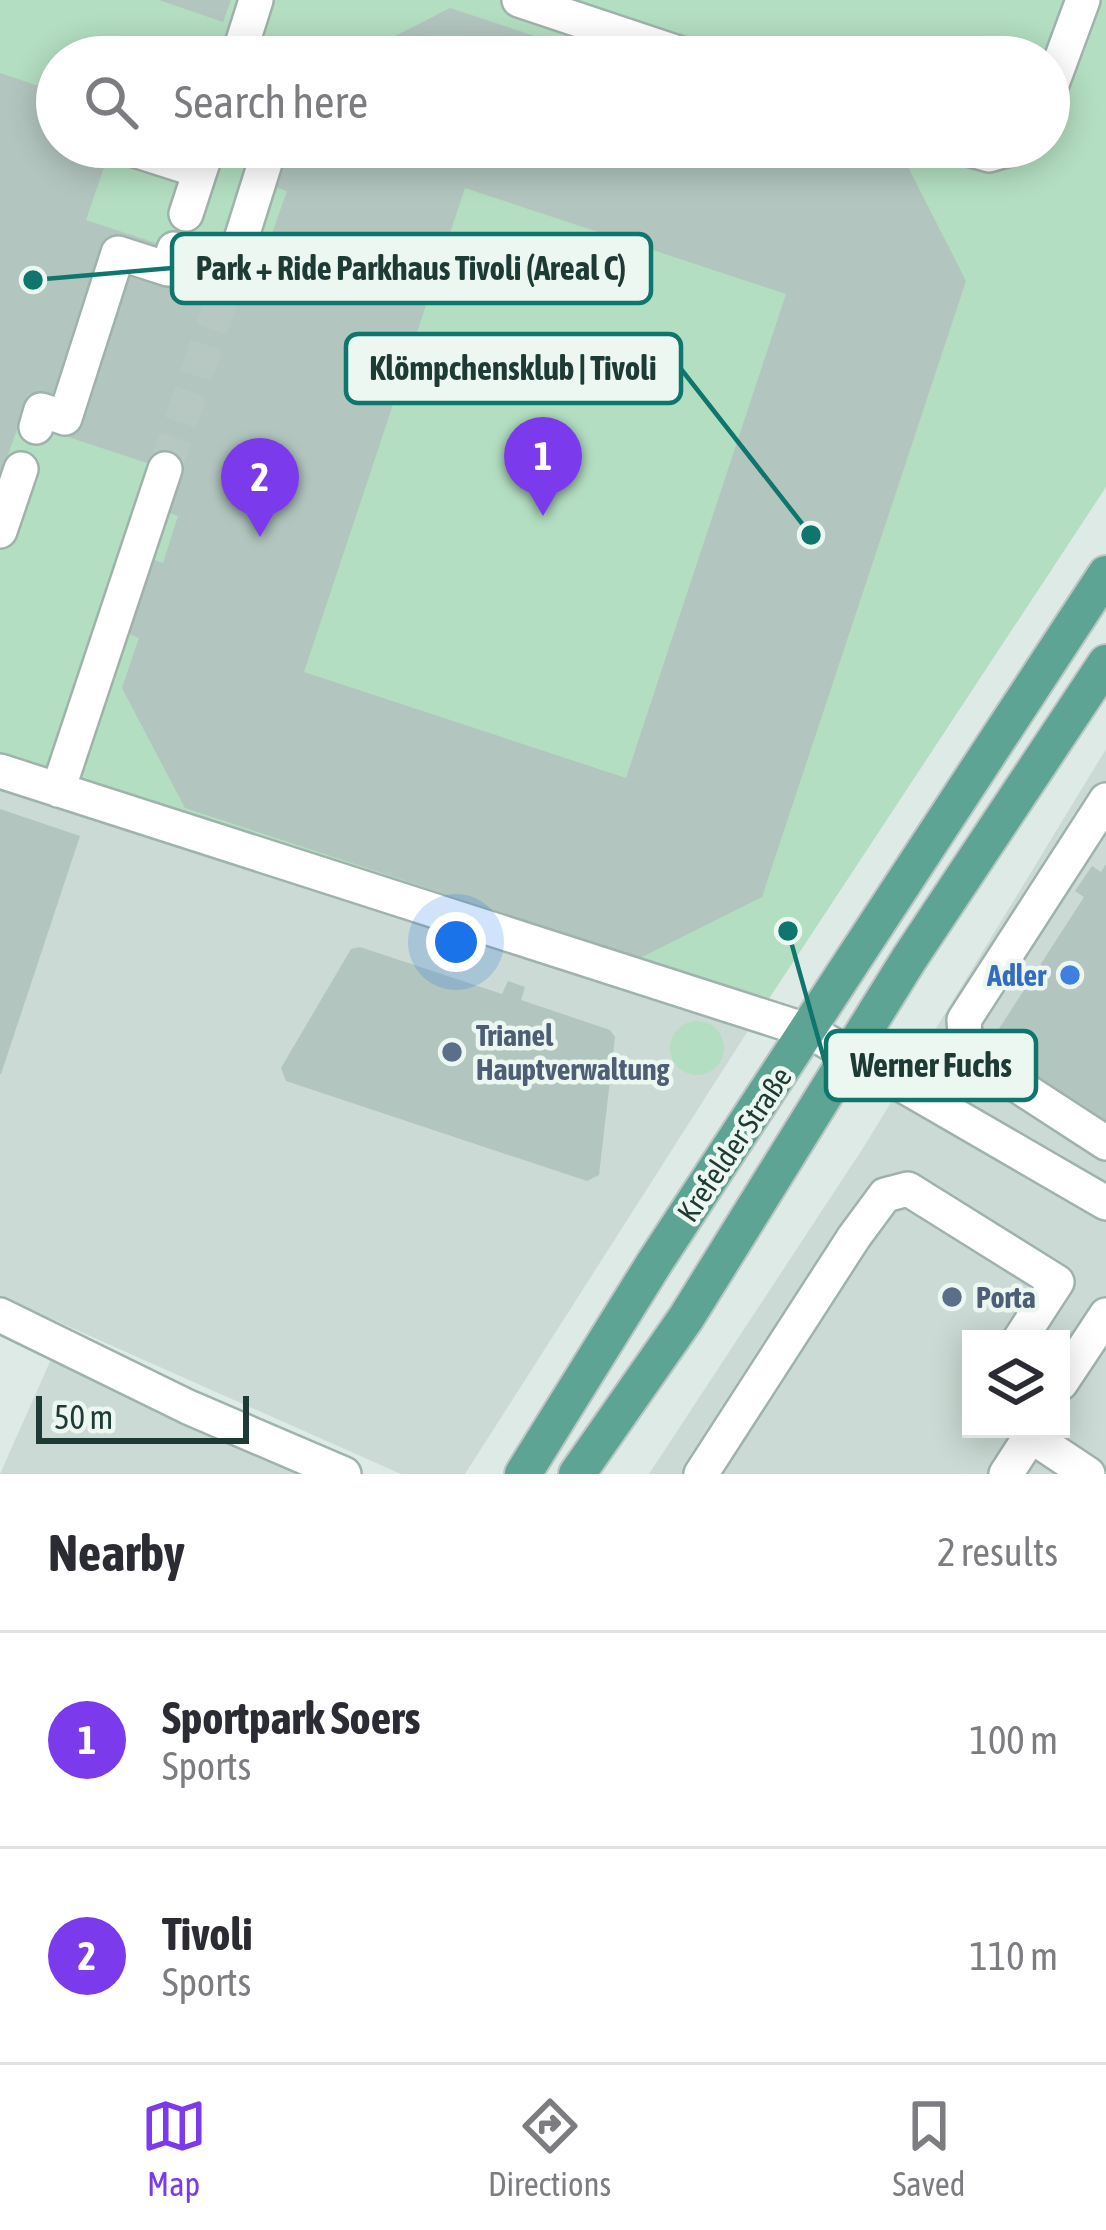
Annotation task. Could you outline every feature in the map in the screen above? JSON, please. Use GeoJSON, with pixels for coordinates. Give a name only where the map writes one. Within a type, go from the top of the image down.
{"type":"FeatureCollection","features":[{"type":"Feature","properties":{"kind":"main road","name":"Krefelder Straße"},"geometry":{"type":"LineString","coordinates":[[524,1474],[1106,574]]}},
{"type":"Feature","properties":{"kind":"main road","name":"Krefelder Straße"},"geometry":{"type":"LineString","coordinates":[[578,1474],[686,1318],[849,1055],[1106,663]]}},
{"type":"Feature","properties":{"kind":"street"},"geometry":{"type":"LineString","coordinates":[[245,36],[256,0]]}},
{"type":"Feature","properties":{"kind":"street"},"geometry":{"type":"LineString","coordinates":[[520,0],[627,36]]}},
{"type":"Feature","properties":{"kind":"street"},"geometry":{"type":"LineString","coordinates":[[1070,36],[1083,0]]}},
{"type":"Feature","properties":{"kind":"street"},"geometry":{"type":"LineString","coordinates":[[186,214],[201,168]]}},
{"type":"Feature","properties":{"kind":"street"},"geometry":{"type":"LineString","coordinates":[[232,268],[263,168]]}},
{"type":"Feature","properties":{"kind":"street"},"geometry":{"type":"LineString","coordinates":[[36,427],[41,410],[65,418],[118,253],[168,269],[174,249]]}},
{"type":"Feature","properties":{"kind":"street"},"geometry":{"type":"LineString","coordinates":[[0,531],[21,469]]}},
{"type":"Feature","properties":{"kind":"street"},"geometry":{"type":"LineString","coordinates":[[58,790],[165,470]]}},
{"type":"Feature","properties":{"kind":"street"},"geometry":{"type":"LineString","coordinates":[[0,771],[809,1031],[1106,1203]]}},
{"type":"Feature","properties":{"kind":"street"},"geometry":{"type":"LineString","coordinates":[[1106,800],[964,1020],[966,1052],[1106,1143]]}},
{"type":"Feature","properties":{"kind":"street"},"geometry":{"type":"LineString","coordinates":[[701,1474],[813,1295],[885,1196],[908,1189],[1058,1282],[1026,1330]]}},
{"type":"Feature","properties":{"kind":"street"},"geometry":{"type":"LineString","coordinates":[[0,1315],[188,1407],[344,1474]]}},
{"type":"Feature","properties":{"kind":"street"},"geometry":{"type":"LineString","coordinates":[[1070,1370],[1106,1316]]}},
{"type":"Feature","properties":{"kind":"street"},"geometry":{"type":"LineString","coordinates":[[1006,1474],[1029,1438]]}},
{"type":"Feature","properties":{"kind":"street"},"geometry":{"type":"LineString","coordinates":[[1041,1438],[1088,1474]]}},
{"type":"Feature","properties":{"kind":"shaded area"},"geometry":{"type":"Polygon","coordinates":[[[1106,749],[1106,1474],[649,1474],[865,1145],[1106,749]]]}},
{"type":"Feature","properties":{"kind":"shaded area"},"geometry":{"type":"Polygon","coordinates":[[[0,783],[751,1026],[465,1474],[401,1474],[0,1296],[0,783]]]}},
{"type":"Feature","properties":{"kind":"shaded area"},"geometry":{"type":"Polygon","coordinates":[[[53,1355],[301,1474],[0,1474],[53,1355]]]}},
{"type":"Feature","properties":{"kind":"green space"},"geometry":{"type":"Polygon","coordinates":[[[0,0],[1106,0],[1106,487],[751,1026],[0,783],[0,0]]]}},
{"type":"Feature","properties":{"kind":"green space"},"geometry":{"type":"Polygon","coordinates":[[[697,1021],[716,1029],[724,1048],[716,1067],[697,1075],[678,1067],[670,1048],[678,1029],[697,1021]]]}},
{"type":"Feature","properties":{"kind":"building"},"geometry":{"type":"Polygon","coordinates":[[[159,0],[231,0],[223,22],[159,0]]]}},
{"type":"Feature","properties":{"kind":"building"},"geometry":{"type":"Polygon","coordinates":[[[450,8],[535,36],[395,36],[450,8]]]}},
{"type":"Feature","properties":{"kind":"building"},"geometry":{"type":"Polygon","coordinates":[[[0,73],[36,85],[36,168],[104,168],[86,220],[244,272],[257,234],[270,239],[287,191],[273,186],[279,168],[909,168],[966,281],[762,897],[640,958],[185,808],[122,688],[139,638],[124,632],[149,558],[163,563],[178,516],[164,511],[177,473],[20,421],[0,477],[0,73]],[[465,188],[304,672],[626,778],[786,294],[465,188]]]}},
{"type":"Feature","properties":{"kind":"building"},"geometry":{"type":"Polygon","coordinates":[[[0,809],[80,836],[1,1074],[0,1074],[0,809]]]}},
{"type":"Feature","properties":{"kind":"building","name":"Adler"},"geometry":{"type":"Polygon","coordinates":[[[1106,864],[1106,1131],[984,1052],[1084,897],[1075,891],[1092,866],[1101,872],[1106,864]]]}},
{"type":"Feature","properties":{"kind":"building","name":"Trianel Hauptverwaltung"},"geometry":{"type":"Polygon","coordinates":[[[360,947],[502,994],[508,981],[525,987],[521,1000],[610,1030],[615,1037],[599,1175],[587,1181],[286,1081],[281,1068],[351,949],[360,947]]]}},
{"type":"Feature","properties":{"kind":"tunnel"},"geometry":{"type":"LineString","coordinates":[[165,469],[232,268]]}},
{"type":"Feature","properties":{"kind":"place","name":"Park + Ride Parkhaus Tivoli (Areal C)"},"geometry":{"type":"Point","coordinates":[33,280]}},
{"type":"Feature","properties":{"kind":"place","name":"Sportpark Soers"},"geometry":{"type":"Point","coordinates":[543,516]}},
{"type":"Feature","properties":{"kind":"place","name":"Klömpchensklub | Tivoli"},"geometry":{"type":"Point","coordinates":[811,535]}},
{"type":"Feature","properties":{"kind":"place","name":"Tivoli"},"geometry":{"type":"Point","coordinates":[260,537]}},
{"type":"Feature","properties":{"kind":"place","name":"Werner Fuchs"},"geometry":{"type":"Point","coordinates":[788,931]}},
{"type":"Feature","properties":{"kind":"place","name":"Adler"},"geometry":{"type":"Point","coordinates":[1070,975]}},
{"type":"Feature","properties":{"kind":"place","name":"Trianel Hauptverwaltung"},"geometry":{"type":"Point","coordinates":[452,1052]}},
{"type":"Feature","properties":{"kind":"place","name":"Porta"},"geometry":{"type":"Point","coordinates":[952,1297]}}]}
